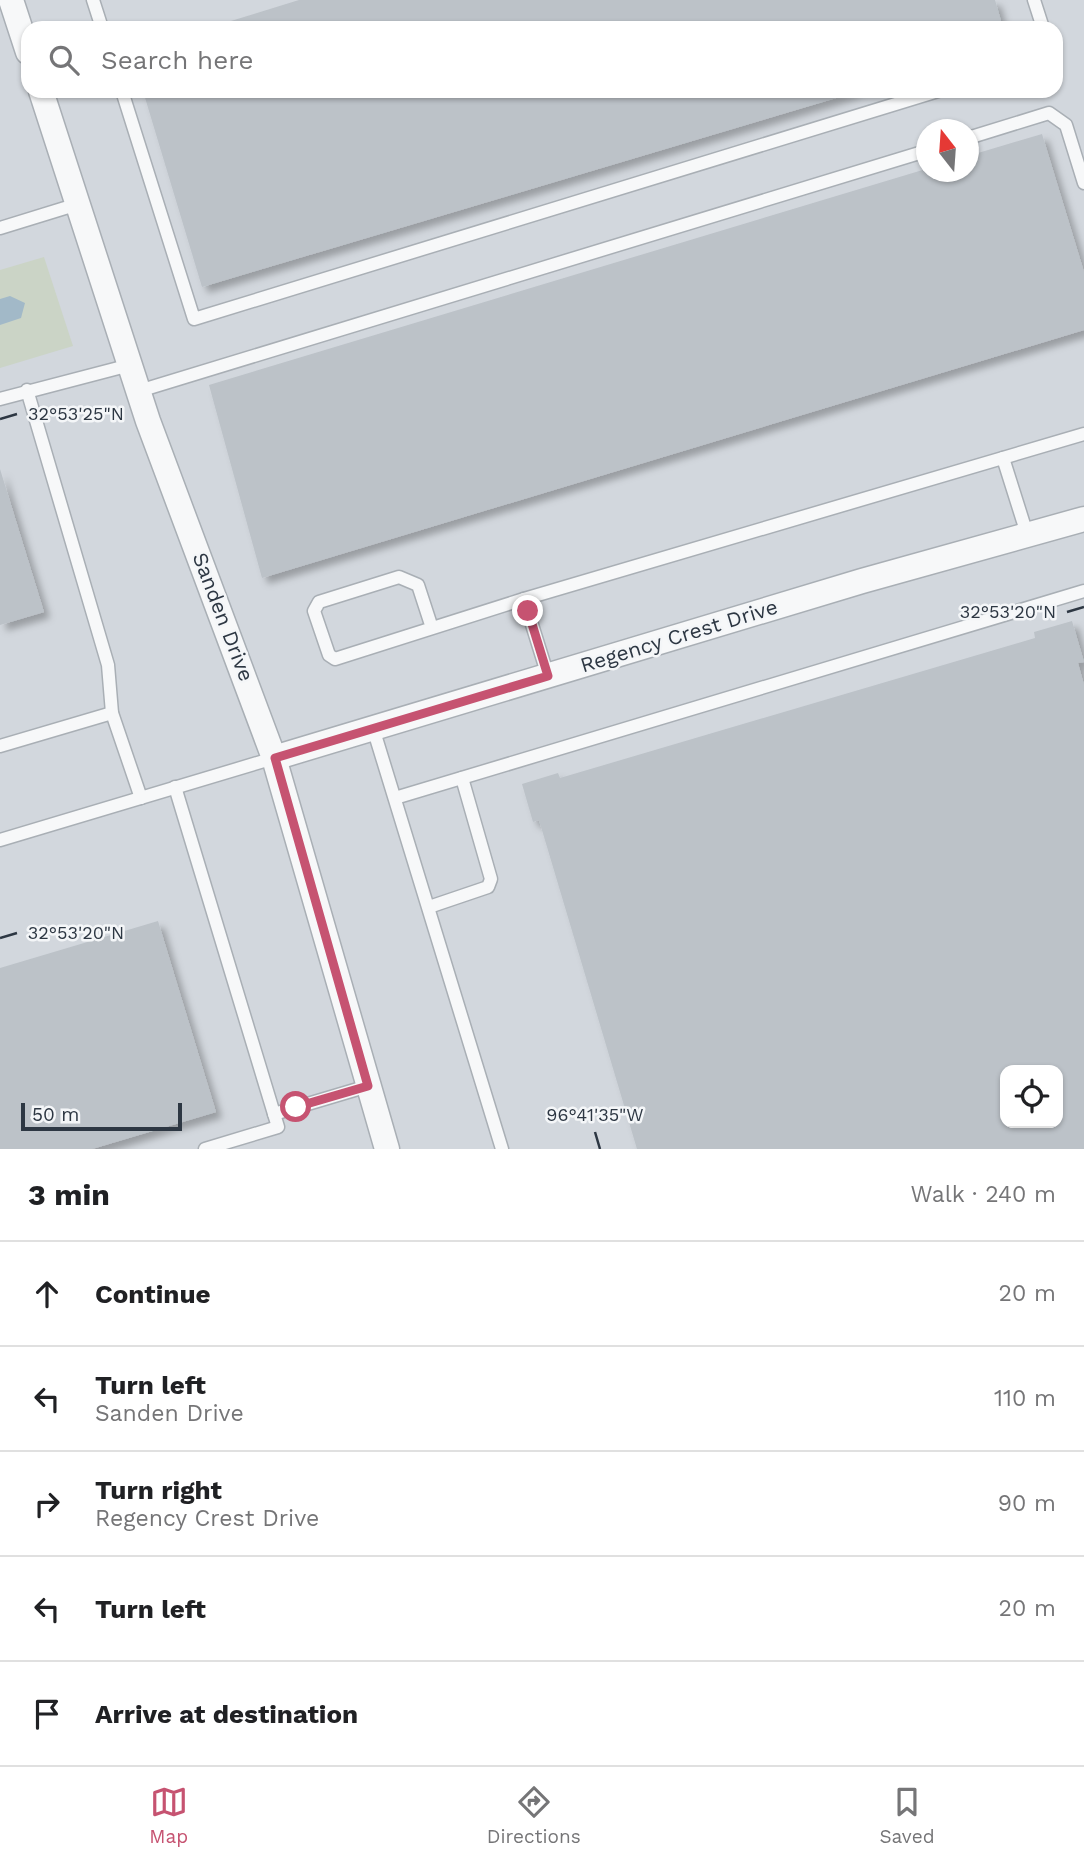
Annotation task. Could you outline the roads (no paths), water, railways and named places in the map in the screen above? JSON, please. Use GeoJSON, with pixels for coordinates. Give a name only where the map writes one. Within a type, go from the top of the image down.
{"type":"FeatureCollection","features":[{"type":"Feature","properties":{"kind":"street"},"geometry":{"type":"LineString","coordinates":[[11,0],[21,31]]}},
{"type":"Feature","properties":{"kind":"street","name":"Sanden Drive"},"geometry":{"type":"LineString","coordinates":[[43,98],[139,391],[275,758],[387,1149]]}},
{"type":"Feature","properties":{"kind":"street","name":"Regency Crest Drive"},"geometry":{"type":"LineString","coordinates":[[275,758],[1084,519]]}},
{"type":"Feature","properties":{"kind":"lane"},"geometry":{"type":"LineString","coordinates":[[93,0],[100,21]]}},
{"type":"Feature","properties":{"kind":"lane"},"geometry":{"type":"LineString","coordinates":[[1034,0],[1041,21]]}},
{"type":"Feature","properties":{"kind":"lane"},"geometry":{"type":"LineString","coordinates":[[124,98],[194,319],[915,98]]}},
{"type":"Feature","properties":{"kind":"lane"},"geometry":{"type":"LineString","coordinates":[[979,135],[1049,113],[1066,125],[1084,183]]}},
{"type":"Feature","properties":{"kind":"lane"},"geometry":{"type":"LineString","coordinates":[[139,391],[916,154]]}},
{"type":"Feature","properties":{"kind":"lane"},"geometry":{"type":"LineString","coordinates":[[0,228],[78,204]]}},
{"type":"Feature","properties":{"kind":"lane"},"geometry":{"type":"LineString","coordinates":[[0,399],[130,365]]}},
{"type":"Feature","properties":{"kind":"lane"},"geometry":{"type":"LineString","coordinates":[[27,390],[108,665],[112,713],[141,798]]}},
{"type":"Feature","properties":{"kind":"lane"},"geometry":{"type":"LineString","coordinates":[[432,628],[418,585],[399,577],[319,602],[314,611],[329,655],[335,659],[432,628],[524,598],[1084,435]]}},
{"type":"Feature","properties":{"kind":"lane"},"geometry":{"type":"LineString","coordinates":[[1003,458],[1027,534]]}},
{"type":"Feature","properties":{"kind":"lane"},"geometry":{"type":"LineString","coordinates":[[395,798],[1084,591]]}},
{"type":"Feature","properties":{"kind":"lane"},"geometry":{"type":"LineString","coordinates":[[524,598],[548,676]]}},
{"type":"Feature","properties":{"kind":"lane"},"geometry":{"type":"LineString","coordinates":[[0,746],[112,713]]}},
{"type":"Feature","properties":{"kind":"lane"},"geometry":{"type":"LineString","coordinates":[[373,728],[502,1149]]}},
{"type":"Feature","properties":{"kind":"lane"},"geometry":{"type":"LineString","coordinates":[[0,840],[275,758]]}},
{"type":"Feature","properties":{"kind":"lane"},"geometry":{"type":"LineString","coordinates":[[429,907],[488,887],[491,879],[462,778]]}},
{"type":"Feature","properties":{"kind":"lane"},"geometry":{"type":"LineString","coordinates":[[175,787],[278,1127],[205,1149]]}},
{"type":"Feature","properties":{"kind":"lane"},"geometry":{"type":"LineString","coordinates":[[274,1114],[368,1086]]}},
{"type":"Feature","properties":{"kind":"water"},"geometry":{"type":"Polygon","coordinates":[[[10,296],[25,303],[21,318],[0,325],[0,299],[10,296]]]}}]}
